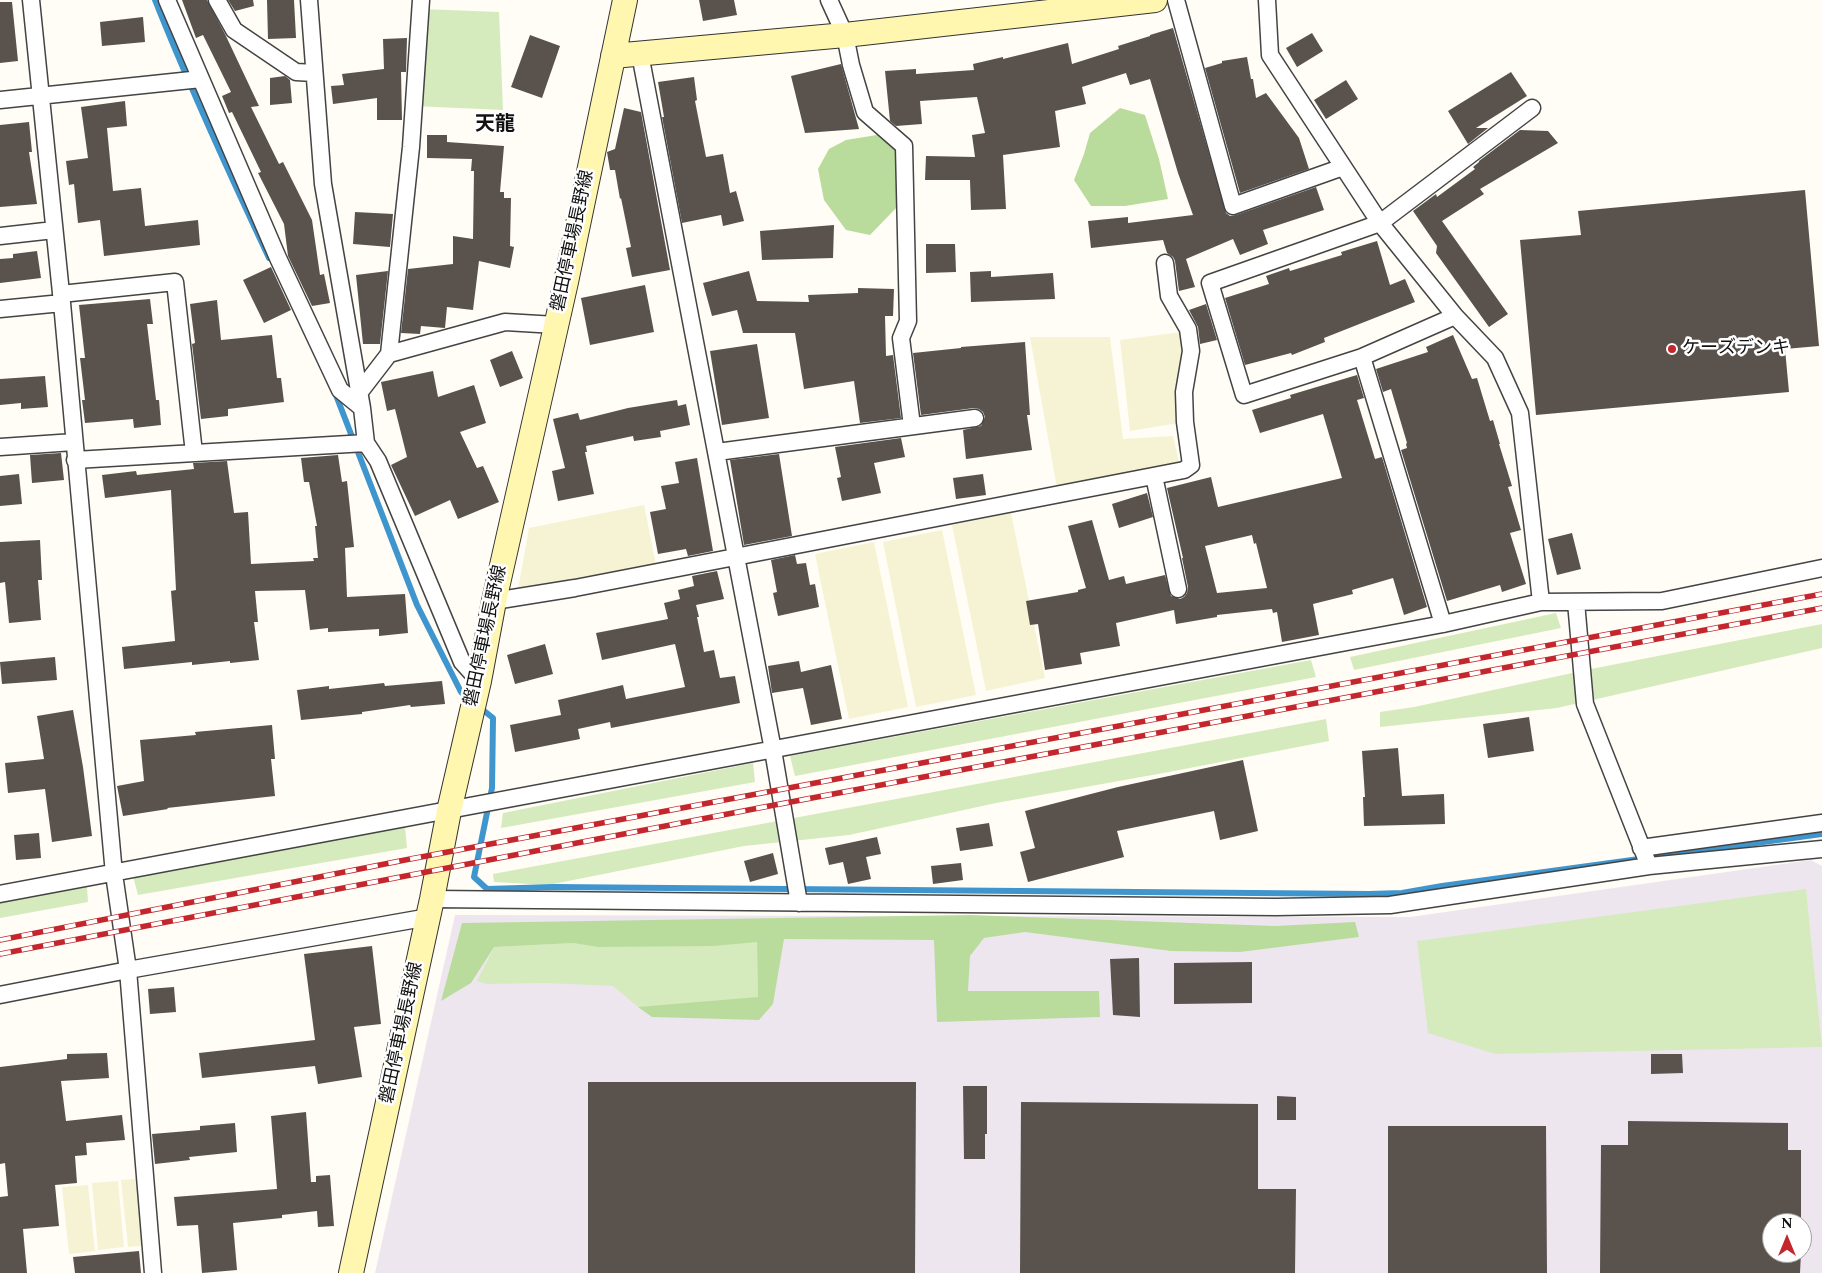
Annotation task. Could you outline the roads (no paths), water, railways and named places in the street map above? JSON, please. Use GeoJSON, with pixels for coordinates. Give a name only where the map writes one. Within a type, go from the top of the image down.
{"type":"FeatureCollection","features":[{"type":"Feature","properties":{"kind":"main road","name":"磐田停車場長野線"},"geometry":{"type":"LineString","coordinates":[[351,1273],[431,908],[449,810],[479,681],[494,601],[556,325],[625,0]]}},
{"type":"Feature","properties":{"kind":"main road"},"geometry":{"type":"LineString","coordinates":[[613,56],[844,35],[1155,0]]}},
{"type":"Feature","properties":{"kind":"street"},"geometry":{"type":"LineString","coordinates":[[31,0],[61,298],[114,874],[128,970],[153,1273]]}},
{"type":"Feature","properties":{"kind":"street"},"geometry":{"type":"LineString","coordinates":[[167,0],[278,258],[340,390],[360,401]]}},
{"type":"Feature","properties":{"kind":"street"},"geometry":{"type":"LineString","coordinates":[[217,0],[234,30],[296,72],[314,73]]}},
{"type":"Feature","properties":{"kind":"street"},"geometry":{"type":"LineString","coordinates":[[309,0],[323,184],[366,443],[378,461],[462,662],[479,681]]}},
{"type":"Feature","properties":{"kind":"street"},"geometry":{"type":"LineString","coordinates":[[360,401],[389,354],[411,147],[421,0]]}},
{"type":"Feature","properties":{"kind":"street"},"geometry":{"type":"LineString","coordinates":[[830,0],[844,35],[865,112],[904,146],[908,321],[902,338],[912,426]]}},
{"type":"Feature","properties":{"kind":"street"},"geometry":{"type":"LineString","coordinates":[[1176,0],[1233,206],[1343,167]]}},
{"type":"Feature","properties":{"kind":"street"},"geometry":{"type":"LineString","coordinates":[[1267,0],[1270,55],[1380,223],[1455,316],[1495,358],[1520,413],[1541,602]]}},
{"type":"Feature","properties":{"kind":"street"},"geometry":{"type":"LineString","coordinates":[[640,54],[773,750],[799,903]]}},
{"type":"Feature","properties":{"kind":"street"},"geometry":{"type":"LineString","coordinates":[[0,100],[201,79]]}},
{"type":"Feature","properties":{"kind":"street"},"geometry":{"type":"LineString","coordinates":[[1455,316],[1362,357],[1244,395],[1210,283],[1380,223],[1532,108]]}},
{"type":"Feature","properties":{"kind":"street"},"geometry":{"type":"LineString","coordinates":[[0,236],[54,230]]}},
{"type":"Feature","properties":{"kind":"street"},"geometry":{"type":"LineString","coordinates":[[494,601],[575,588],[1184,470],[1191,465],[1185,422],[1184,392],[1191,352],[1188,329],[1169,296],[1165,263]]}},
{"type":"Feature","properties":{"kind":"street"},"geometry":{"type":"LineString","coordinates":[[0,309],[61,298],[175,282],[194,453]]}},
{"type":"Feature","properties":{"kind":"street"},"geometry":{"type":"LineString","coordinates":[[389,354],[505,322],[556,325]]}},
{"type":"Feature","properties":{"kind":"street"},"geometry":{"type":"LineString","coordinates":[[1362,357],[1443,624]]}},
{"type":"Feature","properties":{"kind":"street"},"geometry":{"type":"LineString","coordinates":[[717,452],[975,418]]}},
{"type":"Feature","properties":{"kind":"street"},"geometry":{"type":"LineString","coordinates":[[0,447],[74,442]]}},
{"type":"Feature","properties":{"kind":"street"},"geometry":{"type":"LineString","coordinates":[[75,460],[366,443]]}},
{"type":"Feature","properties":{"kind":"street"},"geometry":{"type":"LineString","coordinates":[[1154,476],[1178,589]]}},
{"type":"Feature","properties":{"kind":"street"},"geometry":{"type":"LineString","coordinates":[[0,894],[1443,624],[1541,602],[1662,601],[1822,568]]}},
{"type":"Feature","properties":{"kind":"street"},"geometry":{"type":"LineString","coordinates":[[1576,602],[1585,704],[1649,866]]}},
{"type":"Feature","properties":{"kind":"street"},"geometry":{"type":"LineString","coordinates":[[1641,848],[1822,822]]}},
{"type":"Feature","properties":{"kind":"street"},"geometry":{"type":"LineString","coordinates":[[0,995],[431,908],[799,903],[1276,907],[1390,905],[1649,866],[1822,849]]}},
{"type":"Feature","properties":{"kind":"waterway"},"geometry":{"type":"LineString","coordinates":[[155,0],[210,130],[269,258]]}},
{"type":"Feature","properties":{"kind":"waterway"},"geometry":{"type":"LineString","coordinates":[[334,390],[417,605],[461,692],[469,698]]}},
{"type":"Feature","properties":{"kind":"waterway"},"geometry":{"type":"LineString","coordinates":[[478,706],[493,718],[492,788],[474,877],[487,889],[554,887],[1402,893],[1822,834]]}},
{"type":"Feature","properties":{"kind":"railway"},"geometry":{"type":"LineString","coordinates":[[0,940],[405,860],[1822,594]]}},
{"type":"Feature","properties":{"kind":"railway"},"geometry":{"type":"LineString","coordinates":[[0,954],[764,807],[1822,608]]}},
{"type":"Feature","properties":{"kind":"place","name":"ケーズデンキ"},"geometry":{"type":"Point","coordinates":[1672,349]}},
{"type":"Feature","properties":{"kind":"district","name":"天龍"},"geometry":{"type":"Point","coordinates":[495,126]}}]}
